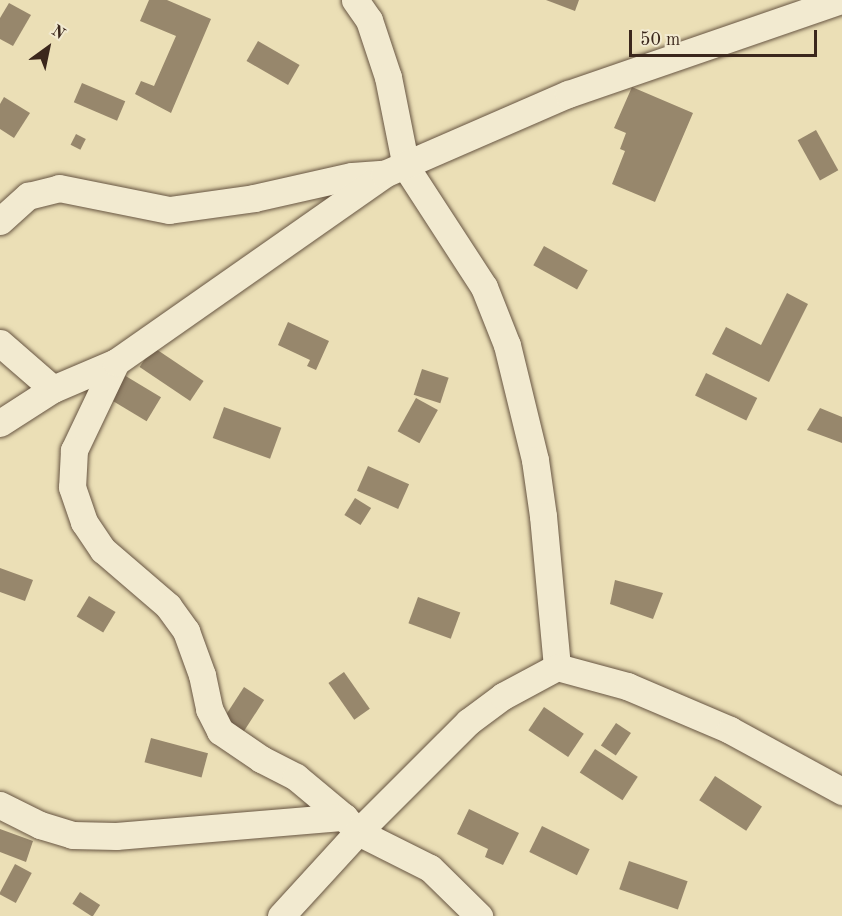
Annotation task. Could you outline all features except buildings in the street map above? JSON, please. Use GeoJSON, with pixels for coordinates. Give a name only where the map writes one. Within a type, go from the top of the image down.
{"type":"FeatureCollection","features":[{"type":"Feature","properties":{"kind":"street"},"geometry":{"type":"LineString","coordinates":[[355,0],[369,20],[388,77],[395,170],[484,287],[507,345],[535,460],[543,516],[557,667]]}},
{"type":"Feature","properties":{"kind":"street"},"geometry":{"type":"LineString","coordinates":[[0,423],[53,389],[116,362],[395,170],[568,94],[841,0]]}},
{"type":"Feature","properties":{"kind":"street"},"geometry":{"type":"LineString","coordinates":[[808,10],[842,20]]}},
{"type":"Feature","properties":{"kind":"street"},"geometry":{"type":"LineString","coordinates":[[0,221],[28,196],[59,188],[169,210],[254,198],[343,178],[395,170]]}},
{"type":"Feature","properties":{"kind":"street"},"geometry":{"type":"LineString","coordinates":[[0,343],[53,389]]}},
{"type":"Feature","properties":{"kind":"street"},"geometry":{"type":"LineString","coordinates":[[116,362],[74,450],[72,487],[84,522],[103,550],[168,606],[186,631],[202,675],[209,709],[220,730],[261,759],[296,777],[351,825],[430,867],[479,916]]}},
{"type":"Feature","properties":{"kind":"street"},"geometry":{"type":"LineString","coordinates":[[281,916],[351,825],[468,722],[503,696],[557,667],[627,686],[730,730],[842,791]]}},
{"type":"Feature","properties":{"kind":"street"},"geometry":{"type":"LineString","coordinates":[[0,805],[40,825],[72,835],[116,836],[351,825]]}}]}
